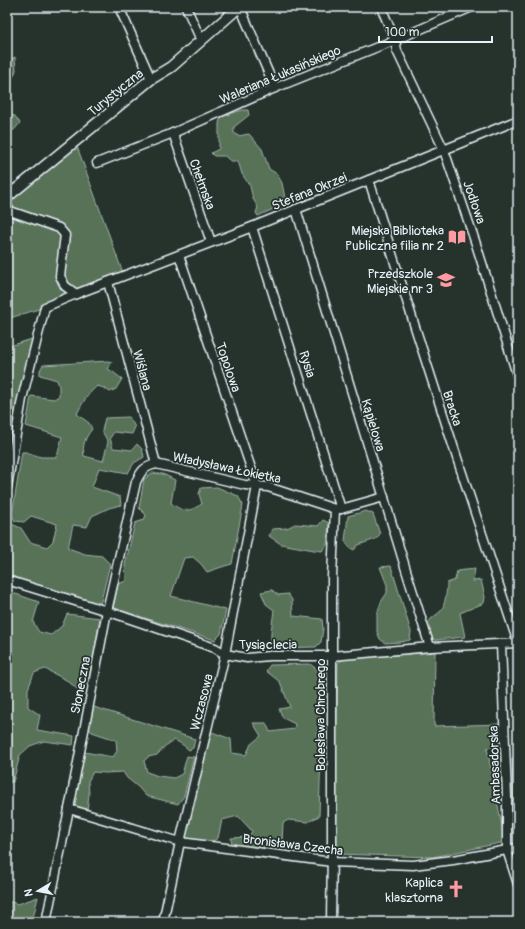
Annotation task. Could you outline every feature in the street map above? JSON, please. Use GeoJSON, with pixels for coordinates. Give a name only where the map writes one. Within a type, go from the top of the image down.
{"type":"FeatureCollection","features":[{"type":"Feature","properties":{"kind":"street"},"geometry":{"type":"LineString","coordinates":[[119,7],[151,79]]}},
{"type":"Feature","properties":{"kind":"street"},"geometry":{"type":"LineString","coordinates":[[186,7],[200,40]]}},
{"type":"Feature","properties":{"kind":"street"},"geometry":{"type":"LineString","coordinates":[[239,7],[274,88]]}},
{"type":"Feature","properties":{"kind":"street","name":"Turystyczna"},"geometry":{"type":"LineString","coordinates":[[7,197],[151,79],[171,66],[239,7]]}},
{"type":"Feature","properties":{"kind":"street","name":"Jodłowa"},"geometry":{"type":"LineString","coordinates":[[381,7],[395,40],[397,51],[444,150],[476,244],[518,378]]}},
{"type":"Feature","properties":{"kind":"street","name":"Waleriana Łukasińskiego"},"geometry":{"type":"LineString","coordinates":[[97,163],[173,133],[274,88],[395,40],[467,8]]}},
{"type":"Feature","properties":{"kind":"street","name":"Stefana Okrzei"},"geometry":{"type":"LineString","coordinates":[[7,488],[22,398],[45,307],[252,227],[518,120]]}},
{"type":"Feature","properties":{"kind":"street","name":"Chełmska"},"geometry":{"type":"LineString","coordinates":[[173,133],[212,242]]}},
{"type":"Feature","properties":{"kind":"street","name":"Bracka"},"geometry":{"type":"LineString","coordinates":[[369,180],[451,439],[518,643]]}},
{"type":"Feature","properties":{"kind":"street","name":"Kąpielowa"},"geometry":{"type":"LineString","coordinates":[[296,209],[430,647]]}},
{"type":"Feature","properties":{"kind":"street"},"geometry":{"type":"LineString","coordinates":[[7,210],[59,228],[65,235],[60,276],[65,286],[76,294]]}},
{"type":"Feature","properties":{"kind":"street","name":"Rysia"},"geometry":{"type":"LineString","coordinates":[[252,227],[338,509]]}},
{"type":"Feature","properties":{"kind":"street","name":"Topolowa"},"geometry":{"type":"LineString","coordinates":[[179,255],[257,486]]}},
{"type":"Feature","properties":{"kind":"street","name":"Wiślana"},"geometry":{"type":"LineString","coordinates":[[108,282],[156,464]]}},
{"type":"Feature","properties":{"kind":"street","name":"Władysława Łokietka"},"geometry":{"type":"LineString","coordinates":[[156,464],[245,485],[268,486],[338,509]]}},
{"type":"Feature","properties":{"kind":"street","name":"Słoneczna"},"geometry":{"type":"LineString","coordinates":[[46,922],[94,674],[136,482],[140,473],[151,465],[156,464]]}},
{"type":"Feature","properties":{"kind":"street","name":"Wczasowa"},"geometry":{"type":"LineString","coordinates":[[163,922],[180,842],[225,654],[257,486]]}},
{"type":"Feature","properties":{"kind":"street"},"geometry":{"type":"LineString","coordinates":[[338,509],[384,498]]}},
{"type":"Feature","properties":{"kind":"street","name":"Bolesława Chrobrego"},"geometry":{"type":"LineString","coordinates":[[331,922],[332,577],[338,509]]}},
{"type":"Feature","properties":{"kind":"street","name":"Tysiąclecia"},"geometry":{"type":"LineString","coordinates":[[7,580],[107,611],[215,648],[225,654],[247,658],[270,656],[332,656],[430,647],[518,643]]}},
{"type":"Feature","properties":{"kind":"street","name":"Ambasadorska"},"geometry":{"type":"LineString","coordinates":[[501,644],[507,796],[507,850],[518,884]]}},
{"type":"Feature","properties":{"kind":"street","name":"Bronisława Czecha"},"geometry":{"type":"LineString","coordinates":[[69,809],[180,842],[332,862],[413,865],[453,860],[518,848]]}},
{"type":"Feature","properties":{"kind":"green space"},"geometry":{"type":"Polygon","coordinates":[[[15,57],[16,70],[13,78],[7,77],[7,61],[15,57]]]}},
{"type":"Feature","properties":{"kind":"green space"},"geometry":{"type":"Polygon","coordinates":[[[242,110],[248,110],[249,115],[234,127],[234,133],[238,136],[249,134],[262,149],[269,169],[277,174],[282,183],[286,203],[258,216],[256,213],[258,207],[253,199],[250,186],[242,174],[238,161],[230,161],[225,156],[214,156],[211,153],[219,149],[219,123],[221,117],[242,110]]]}},
{"type":"Feature","properties":{"kind":"green space"},"geometry":{"type":"Polygon","coordinates":[[[7,114],[15,116],[20,123],[14,130],[7,131],[7,114]]]}},
{"type":"Feature","properties":{"kind":"green space"},"geometry":{"type":"Polygon","coordinates":[[[75,141],[124,276],[45,307],[7,319],[7,197],[75,141]]]}},
{"type":"Feature","properties":{"kind":"green space"},"geometry":{"type":"Polygon","coordinates":[[[35,338],[19,394],[7,462],[7,347],[35,338]]]}},
{"type":"Feature","properties":{"kind":"green space"},"geometry":{"type":"Polygon","coordinates":[[[112,362],[108,369],[122,379],[116,389],[110,392],[97,386],[83,402],[77,414],[89,423],[92,429],[83,448],[84,456],[103,461],[108,442],[102,431],[105,418],[129,417],[135,427],[132,434],[114,432],[110,438],[113,448],[132,450],[137,444],[142,449],[144,457],[134,463],[128,473],[99,468],[92,487],[120,497],[121,505],[109,508],[92,516],[87,527],[73,525],[68,548],[85,554],[102,556],[110,564],[100,605],[7,575],[7,532],[9,523],[21,528],[30,542],[47,547],[53,541],[57,524],[31,516],[24,522],[15,521],[12,515],[22,452],[41,457],[57,457],[62,437],[26,426],[31,396],[54,399],[59,396],[59,386],[57,380],[40,375],[40,370],[43,365],[112,362]]]}},
{"type":"Feature","properties":{"kind":"green space"},"geometry":{"type":"Polygon","coordinates":[[[152,473],[163,474],[175,480],[171,503],[183,510],[193,509],[202,504],[199,494],[201,488],[217,487],[238,496],[243,505],[232,564],[207,572],[193,557],[184,558],[171,596],[226,610],[221,634],[215,640],[113,608],[118,584],[126,581],[125,565],[135,523],[144,520],[146,515],[139,508],[144,479],[152,473]]]}},
{"type":"Feature","properties":{"kind":"green space"},"geometry":{"type":"Polygon","coordinates":[[[366,511],[373,514],[380,534],[376,539],[358,545],[354,550],[349,547],[345,541],[348,516],[366,511]]]}},
{"type":"Feature","properties":{"kind":"green space"},"geometry":{"type":"Polygon","coordinates":[[[323,520],[329,523],[327,545],[322,551],[281,544],[269,536],[272,529],[287,528],[295,524],[318,526],[323,520]]]}},
{"type":"Feature","properties":{"kind":"green space"},"geometry":{"type":"Polygon","coordinates":[[[391,566],[411,632],[410,640],[385,643],[380,639],[377,632],[377,614],[381,602],[387,593],[387,585],[380,567],[391,566]]]}},
{"type":"Feature","properties":{"kind":"green space"},"geometry":{"type":"Polygon","coordinates":[[[475,569],[473,581],[481,580],[485,597],[484,603],[460,613],[465,637],[435,640],[429,633],[428,625],[431,619],[441,611],[446,598],[447,583],[455,580],[457,571],[475,569]]]}},
{"type":"Feature","properties":{"kind":"green space"},"geometry":{"type":"Polygon","coordinates":[[[272,590],[278,595],[288,594],[292,600],[293,616],[322,619],[323,629],[321,642],[316,647],[277,648],[271,644],[274,610],[266,604],[261,592],[272,590]]]}},
{"type":"Feature","properties":{"kind":"green space"},"geometry":{"type":"Polygon","coordinates":[[[7,591],[39,602],[33,622],[39,632],[51,635],[62,626],[67,614],[100,618],[89,683],[77,689],[68,681],[45,669],[34,673],[28,689],[28,707],[40,715],[37,730],[74,736],[73,745],[44,741],[30,746],[20,755],[13,782],[7,782],[7,751],[12,749],[12,734],[7,733],[7,591]]]}},
{"type":"Feature","properties":{"kind":"green space"},"geometry":{"type":"Polygon","coordinates":[[[435,652],[434,726],[502,724],[504,745],[487,748],[505,842],[433,857],[334,854],[338,663],[343,659],[435,652]]]}},
{"type":"Feature","properties":{"kind":"green space"},"geometry":{"type":"Polygon","coordinates":[[[310,664],[323,674],[319,727],[316,741],[321,752],[319,816],[308,822],[288,820],[283,823],[282,842],[277,849],[232,845],[231,838],[249,837],[252,831],[238,816],[222,820],[218,838],[211,842],[186,838],[186,832],[209,731],[231,739],[232,753],[246,755],[251,744],[261,736],[253,723],[266,723],[270,732],[294,729],[295,724],[283,718],[279,709],[290,707],[280,682],[266,671],[270,665],[310,664]]]}},
{"type":"Feature","properties":{"kind":"green space"},"geometry":{"type":"Polygon","coordinates":[[[94,707],[195,739],[193,748],[189,750],[175,740],[165,746],[157,755],[148,757],[144,761],[147,772],[158,776],[174,778],[182,774],[187,756],[194,757],[184,796],[178,804],[146,796],[127,778],[123,772],[93,772],[88,781],[89,794],[87,811],[74,806],[76,788],[84,752],[113,757],[117,751],[116,740],[92,732],[88,727],[94,707]]]}},
{"type":"Feature","properties":{"kind":"green space"},"geometry":{"type":"Polygon","coordinates":[[[512,758],[518,758],[518,815],[514,816],[512,758]]]}},
{"type":"Feature","properties":{"kind":"green space"},"geometry":{"type":"Polygon","coordinates":[[[38,897],[32,922],[7,922],[7,901],[18,904],[38,897]]]}},
{"type":"Feature","properties":{"kind":"place","name":"Miejska Biblioteka Publiczna filia nr 2"},"geometry":{"type":"Point","coordinates":[457,237]}},
{"type":"Feature","properties":{"kind":"place","name":"Przedszkole Miejskie nr 3"},"geometry":{"type":"Point","coordinates":[446,280]}},
{"type":"Feature","properties":{"kind":"place","name":"Kaplica klasztorna"},"geometry":{"type":"Point","coordinates":[456,889]}}]}
